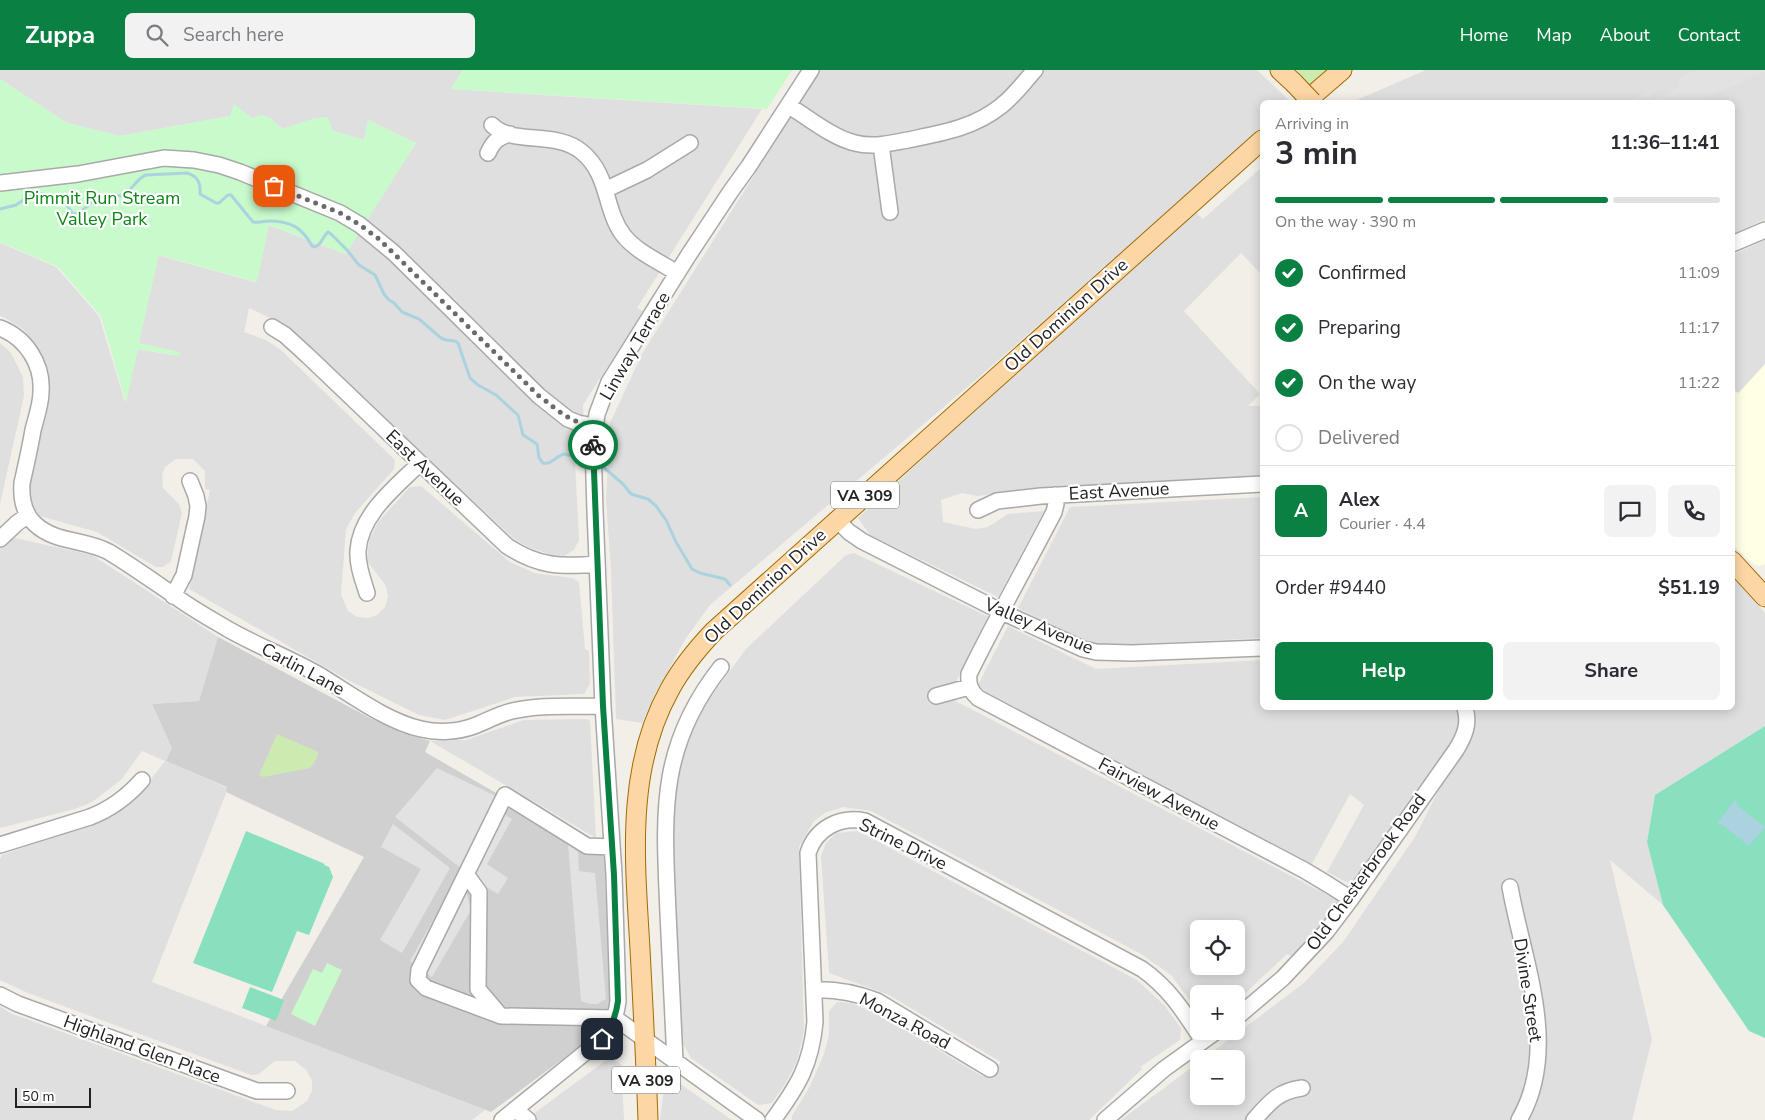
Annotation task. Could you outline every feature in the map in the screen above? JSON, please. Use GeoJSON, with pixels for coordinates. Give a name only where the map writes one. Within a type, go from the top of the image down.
{"type":"FeatureCollection","features":[{"type":"Feature","properties":{"kind":"main road"},"geometry":{"type":"LineString","coordinates":[[1280,70],[1310,100]]}},
{"type":"Feature","properties":{"kind":"main road"},"geometry":{"type":"LineString","coordinates":[[1307,100],[1342,70]]}},
{"type":"Feature","properties":{"kind":"main road","name":"Old Dominion Drive"},"geometry":{"type":"LineString","coordinates":[[648,1120],[635,818],[642,763],[660,708],[670,688],[697,649],[714,631],[1260,142]]}},
{"type":"Feature","properties":{"kind":"main road"},"geometry":{"type":"LineString","coordinates":[[1735,563],[1765,597]]}},
{"type":"Feature","properties":{"kind":"street","name":"Linway Terrace"},"geometry":{"type":"LineString","coordinates":[[502,1120],[602,1039],[610,1029],[615,1018],[618,1001],[612,847],[603,706],[593,444],[594,426],[602,396],[678,273],[811,70]]}},
{"type":"Feature","properties":{"kind":"street"},"geometry":{"type":"LineString","coordinates":[[789,106],[844,139],[868,145],[881,144],[947,132],[967,126],[986,117],[1013,95],[1035,70]]}},
{"type":"Feature","properties":{"kind":"street"},"geometry":{"type":"LineString","coordinates":[[492,125],[497,130],[510,134],[558,140],[580,150],[597,169],[617,226],[624,236],[633,245],[678,273]]}},
{"type":"Feature","properties":{"kind":"street"},"geometry":{"type":"LineString","coordinates":[[488,153],[496,140],[510,134]]}},
{"type":"Feature","properties":{"kind":"street"},"geometry":{"type":"LineString","coordinates":[[605,190],[647,170],[690,143]]}},
{"type":"Feature","properties":{"kind":"street"},"geometry":{"type":"LineString","coordinates":[[881,144],[890,212]]}},
{"type":"Feature","properties":{"kind":"street"},"geometry":{"type":"LineString","coordinates":[[0,183],[78,174],[164,158],[194,160],[240,172],[340,213],[360,225],[394,253],[539,396],[568,419],[594,426]]}},
{"type":"Feature","properties":{"kind":"street"},"geometry":{"type":"LineString","coordinates":[[1735,243],[1765,230]]}},
{"type":"Feature","properties":{"kind":"street","name":"East Avenue"},"geometry":{"type":"LineString","coordinates":[[272,327],[285,335],[308,356],[507,546],[535,561],[549,565],[564,567],[597,564]]}},
{"type":"Feature","properties":{"kind":"street"},"geometry":{"type":"LineString","coordinates":[[0,328],[16,337],[25,345],[34,357],[41,381],[41,394],[22,483],[22,500],[28,516],[17,523],[0,539]]}},
{"type":"Feature","properties":{"kind":"street"},"geometry":{"type":"LineString","coordinates":[[367,593],[360,573],[357,552],[364,526],[384,500],[420,463]]}},
{"type":"Feature","properties":{"kind":"street"},"geometry":{"type":"LineString","coordinates":[[173,596],[184,575],[197,516],[198,506],[190,481]]}},
{"type":"Feature","properties":{"kind":"street","name":"East Avenue"},"geometry":{"type":"LineString","coordinates":[[978,510],[998,501],[1055,495],[1260,484]]}},
{"type":"Feature","properties":{"kind":"street"},"geometry":{"type":"LineString","coordinates":[[936,696],[970,686],[970,674],[1054,512],[1056,504],[1055,495]]}},
{"type":"Feature","properties":{"kind":"street","name":"Carlin Lane"},"geometry":{"type":"LineString","coordinates":[[28,516],[34,524],[54,536],[106,551],[145,574],[173,596],[250,642],[307,668],[391,717],[420,729],[443,731],[462,729],[512,711],[528,708],[603,706]]}},
{"type":"Feature","properties":{"kind":"street","name":"Valley Avenue"},"geometry":{"type":"LineString","coordinates":[[837,520],[862,542],[1002,612],[1076,646],[1096,652],[1132,653],[1260,648]]}},
{"type":"Feature","properties":{"kind":"street"},"geometry":{"type":"LineString","coordinates":[[675,1061],[666,860],[666,798],[670,773],[684,728],[695,704],[721,667]]}},
{"type":"Feature","properties":{"kind":"street","name":"Fairview Avenue"},"geometry":{"type":"LineString","coordinates":[[970,686],[978,698],[1304,870],[1351,899]]}},
{"type":"Feature","properties":{"kind":"street","name":"Old Chesterbrook Road"},"geometry":{"type":"LineString","coordinates":[[1245,1011],[1301,960],[1326,932],[1351,899],[1460,744],[1467,723],[1465,710]]}},
{"type":"Feature","properties":{"kind":"street"},"geometry":{"type":"LineString","coordinates":[[0,845],[103,812],[118,803],[142,780]]}},
{"type":"Feature","properties":{"kind":"street"},"geometry":{"type":"LineString","coordinates":[[612,847],[587,846],[505,795],[418,970],[418,980],[426,988],[501,1016],[615,1018],[757,1120]]}},
{"type":"Feature","properties":{"kind":"street","name":"Strine Drive"},"geometry":{"type":"LineString","coordinates":[[773,1120],[792,1094],[808,1061],[813,1042],[815,1022],[808,853],[811,844],[825,828],[845,820],[855,819],[864,821],[1142,968],[1171,994],[1203,1041]]}},
{"type":"Feature","properties":{"kind":"street"},"geometry":{"type":"LineString","coordinates":[[466,874],[479,892],[478,989],[501,1016]]}},
{"type":"Feature","properties":{"kind":"street","name":"Divine Street"},"geometry":{"type":"LineString","coordinates":[[1510,887],[1531,985],[1538,1046],[1534,1082],[1519,1120]]}},
{"type":"Feature","properties":{"kind":"street","name":"Monza Road"},"geometry":{"type":"LineString","coordinates":[[814,990],[843,991],[861,995],[877,1002],[990,1069]]}},
{"type":"Feature","properties":{"kind":"street","name":"Highland Glen Place"},"geometry":{"type":"LineString","coordinates":[[0,995],[27,1007],[257,1091],[287,1091]]}},
{"type":"Feature","properties":{"kind":"street"},"geometry":{"type":"LineString","coordinates":[[1105,1120],[1164,1069],[1203,1041]]}},
{"type":"Feature","properties":{"kind":"street"},"geometry":{"type":"LineString","coordinates":[[1254,1120],[1280,1094],[1302,1088]]}},
{"type":"Feature","properties":{"kind":"street"},"geometry":{"type":"LineString","coordinates":[[515,1109],[528,1120]]}},
{"type":"Feature","properties":{"kind":"shaded area"},"geometry":{"type":"Polygon","coordinates":[[[0,70],[463,70],[451,89],[762,109],[637,308],[643,311],[583,405],[585,459],[575,461],[579,540],[574,550],[564,556],[551,555],[526,546],[512,537],[285,325],[249,308],[244,332],[266,340],[281,350],[395,460],[394,469],[355,513],[346,529],[341,595],[348,611],[357,617],[368,618],[377,615],[385,607],[388,596],[386,586],[367,561],[369,540],[378,522],[410,487],[421,486],[510,562],[534,573],[572,578],[579,582],[585,649],[589,651],[590,684],[584,694],[515,697],[445,720],[419,715],[346,679],[189,589],[210,490],[205,489],[205,471],[193,459],[176,459],[165,467],[162,475],[163,488],[179,504],[182,513],[171,561],[163,567],[156,567],[97,532],[40,516],[30,504],[27,491],[45,413],[49,389],[47,375],[37,349],[23,329],[0,316],[0,244],[56,267],[99,316],[125,402],[137,349],[178,356],[138,343],[157,255],[255,282],[268,225],[345,254],[416,143],[368,120],[364,140],[333,131],[316,118],[282,129],[270,118],[261,115],[252,119],[230,116],[120,136],[67,123],[0,79],[0,70]]]}},
{"type":"Feature","properties":{"kind":"shaded area"},"geometry":{"type":"Polygon","coordinates":[[[820,70],[1257,70],[1289,100],[1260,100],[1260,131],[978,378],[710,605],[686,638],[656,692],[642,723],[616,719],[611,571],[606,499],[610,423],[642,354],[820,70]]]}},
{"type":"Feature","properties":{"kind":"shaded area"},"geometry":{"type":"Polygon","coordinates":[[[1426,70],[1765,70],[1765,219],[1735,233],[1735,100],[1357,100],[1426,70]]]}},
{"type":"Feature","properties":{"kind":"shaded area"},"geometry":{"type":"Polygon","coordinates":[[[1696,70],[1765,70],[1765,72],[1701,100],[1630,100],[1650,91],[1654,99],[1680,87],[1677,79],[1696,70]]]}},
{"type":"Feature","properties":{"kind":"shaded area"},"geometry":{"type":"Polygon","coordinates":[[[1260,169],[1260,273],[1241,253],[1184,311],[1260,394],[1248,406],[1260,406],[1260,477],[1051,487],[977,496],[962,493],[941,500],[943,522],[976,529],[988,527],[1008,514],[1044,511],[998,597],[870,535],[858,518],[1194,211],[1203,219],[1260,169]]]}},
{"type":"Feature","properties":{"kind":"shaded area"},"geometry":{"type":"Polygon","coordinates":[[[1765,240],[1765,364],[1738,393],[1735,391],[1735,254],[1765,240]]]}},
{"type":"Feature","properties":{"kind":"shaded area"},"geometry":{"type":"Polygon","coordinates":[[[0,343],[11,353],[23,377],[24,396],[0,504],[0,343]]]}},
{"type":"Feature","properties":{"kind":"shaded area"},"geometry":{"type":"Polygon","coordinates":[[[1765,364],[1765,564],[1759,566],[1753,564],[1735,547],[1735,391],[1739,393],[1765,364]]]}},
{"type":"Feature","properties":{"kind":"shaded area"},"geometry":{"type":"Polygon","coordinates":[[[1260,497],[1260,638],[1094,646],[1018,608],[1070,507],[1260,497]]]}},
{"type":"Feature","properties":{"kind":"shaded area"},"geometry":{"type":"Polygon","coordinates":[[[0,525],[10,537],[92,555],[218,637],[199,701],[152,704],[172,748],[166,761],[228,788],[152,982],[485,1110],[472,1120],[0,1120],[0,1006],[10,1013],[276,1110],[292,1111],[307,1101],[312,1091],[312,1080],[306,1070],[295,1061],[275,1061],[259,1074],[251,1075],[28,993],[0,980],[0,859],[2,855],[107,818],[141,792],[165,761],[142,751],[121,780],[92,802],[75,809],[0,828],[0,525]]]}},
{"type":"Feature","properties":{"kind":"shaded area"},"geometry":{"type":"Polygon","coordinates":[[[854,553],[989,617],[948,697],[1345,904],[1295,958],[1287,954],[1245,994],[1245,985],[1190,985],[1190,1001],[1171,975],[1141,954],[871,811],[843,807],[825,813],[814,821],[799,847],[804,1031],[797,1061],[785,1084],[772,1103],[758,1105],[691,1058],[683,1044],[671,844],[676,783],[685,749],[705,705],[746,649],[846,555],[854,553]]]}},
{"type":"Feature","properties":{"kind":"shaded area"},"geometry":{"type":"Polygon","coordinates":[[[1735,579],[1765,613],[1765,726],[1655,795],[1647,842],[1663,905],[1610,860],[1652,1039],[1632,1120],[1121,1120],[1190,1069],[1190,1105],[1245,1105],[1245,1050],[1215,1050],[1228,1040],[1245,1040],[1245,1027],[1304,983],[1343,942],[1415,837],[1474,721],[1476,710],[1735,710],[1735,579]]]}},
{"type":"Feature","properties":{"kind":"shaded area"},"geometry":{"type":"Polygon","coordinates":[[[1008,626],[1096,669],[1260,660],[1260,710],[1463,710],[1457,745],[1405,806],[1356,887],[1327,872],[1364,805],[1350,794],[1312,864],[977,687],[1008,626]]]}},
{"type":"Feature","properties":{"kind":"shaded area"},"geometry":{"type":"Polygon","coordinates":[[[218,637],[372,719],[402,733],[430,741],[425,752],[604,855],[611,1023],[491,1112],[266,1026],[364,857],[226,792],[227,787],[166,761],[172,748],[152,704],[199,701],[218,637]]]}},
{"type":"Feature","properties":{"kind":"shaded area"},"geometry":{"type":"Polygon","coordinates":[[[586,719],[590,721],[596,838],[430,741],[466,740],[524,720],[586,719]]]}},
{"type":"Feature","properties":{"kind":"shaded area"},"geometry":{"type":"Polygon","coordinates":[[[437,768],[498,797],[462,869],[395,817],[437,768]]]}},
{"type":"Feature","properties":{"kind":"shaded area"},"geometry":{"type":"Polygon","coordinates":[[[505,815],[512,819],[487,864],[508,878],[498,894],[471,878],[505,815]]]}},
{"type":"Feature","properties":{"kind":"shaded area"},"geometry":{"type":"Polygon","coordinates":[[[393,824],[450,868],[402,953],[380,940],[421,869],[381,847],[393,824]]]}},
{"type":"Feature","properties":{"kind":"shaded area"},"geometry":{"type":"Polygon","coordinates":[[[858,831],[1137,980],[1165,1006],[1181,1028],[1180,1040],[1140,1067],[1142,1069],[1089,1120],[792,1120],[792,1116],[809,1088],[824,1054],[829,1034],[829,1011],[837,1002],[851,1003],[876,1013],[982,1076],[991,1073],[1001,1062],[889,995],[829,973],[821,856],[826,843],[836,833],[858,831]]]}},
{"type":"Feature","properties":{"kind":"shaded area"},"geometry":{"type":"Polygon","coordinates":[[[568,844],[578,852],[579,871],[595,873],[606,999],[597,1004],[581,1001],[568,844]]]}},
{"type":"Feature","properties":{"kind":"shaded area"},"geometry":{"type":"Polygon","coordinates":[[[461,871],[471,910],[432,977],[410,961],[461,871]]]}},
{"type":"Feature","properties":{"kind":"shaded area"},"geometry":{"type":"Polygon","coordinates":[[[612,1059],[621,1064],[624,1120],[525,1120],[605,1061],[612,1059]]]}},
{"type":"Feature","properties":{"kind":"shaded area"},"geometry":{"type":"Polygon","coordinates":[[[666,1074],[732,1120],[660,1120],[666,1074]]]}},
{"type":"Feature","properties":{"kind":"green space"},"geometry":{"type":"Polygon","coordinates":[[[463,70],[792,70],[767,109],[451,89],[463,70]]]}},
{"type":"Feature","properties":{"kind":"green space"},"geometry":{"type":"Polygon","coordinates":[[[1297,70],[1331,70],[1312,88],[1299,75],[1297,70]]]}},
{"type":"Feature","properties":{"kind":"green space","name":"Pimmit Run Stream Valley Park"},"geometry":{"type":"Polygon","coordinates":[[[0,79],[67,123],[120,136],[230,116],[234,104],[252,118],[261,115],[270,118],[282,129],[316,118],[328,117],[333,131],[364,140],[368,120],[416,143],[346,254],[269,225],[257,282],[159,255],[139,343],[180,352],[179,356],[138,349],[126,403],[101,316],[58,267],[5,244],[0,244],[0,79]]]}},
{"type":"Feature","properties":{"kind":"green space"},"geometry":{"type":"Polygon","coordinates":[[[1765,726],[1765,1038],[1749,1031],[1663,905],[1647,842],[1655,795],[1765,726]]]}},
{"type":"Feature","properties":{"kind":"green space"},"geometry":{"type":"Polygon","coordinates":[[[277,734],[318,752],[317,758],[310,768],[263,777],[259,775],[277,734]]]}},
{"type":"Feature","properties":{"kind":"green space"},"geometry":{"type":"Polygon","coordinates":[[[246,831],[325,864],[329,867],[333,877],[309,935],[297,931],[272,992],[193,963],[246,831]]]}},
{"type":"Feature","properties":{"kind":"green space"},"geometry":{"type":"Polygon","coordinates":[[[327,963],[342,970],[315,1026],[291,1014],[313,969],[322,973],[327,963]]]}},
{"type":"Feature","properties":{"kind":"green space"},"geometry":{"type":"Polygon","coordinates":[[[250,987],[284,1000],[276,1021],[242,1008],[250,987]]]}},
{"type":"Feature","properties":{"kind":"water"},"geometry":{"type":"Polygon","coordinates":[[[1735,800],[1738,803],[1737,805],[1765,827],[1749,846],[1721,824],[1720,826],[1717,823],[1735,800]]]}},
{"type":"Feature","properties":{"kind":"waterway"},"geometry":{"type":"LineString","coordinates":[[0,209],[16,205],[31,195],[38,193],[66,204],[73,214],[76,214],[97,199],[108,196],[123,196],[146,175],[187,173],[198,180],[200,194],[216,203],[231,195],[253,222],[276,221],[295,226],[315,247],[319,245],[328,232],[347,250],[359,265],[375,275],[384,294],[402,312],[419,319],[441,338],[458,343],[470,378],[496,395],[518,415],[523,435],[537,444],[539,458],[543,463],[549,463],[564,454],[584,459]]}},
{"type":"Feature","properties":{"kind":"waterway"},"geometry":{"type":"LineString","coordinates":[[602,466],[623,484],[631,494],[648,499],[656,506],[666,520],[692,569],[700,573],[725,579],[730,585]]}},
{"type":"Feature","properties":{"kind":"way so far"},"geometry":{"type":"LineString","coordinates":[[274,186],[340,213],[379,239],[539,396],[568,419],[583,425],[594,426],[593,445]]}},
{"type":"Feature","properties":{"kind":"route"},"geometry":{"type":"LineString","coordinates":[[593,445],[603,706],[614,875],[618,1001],[615,1018],[610,1029],[602,1039]]}}]}
